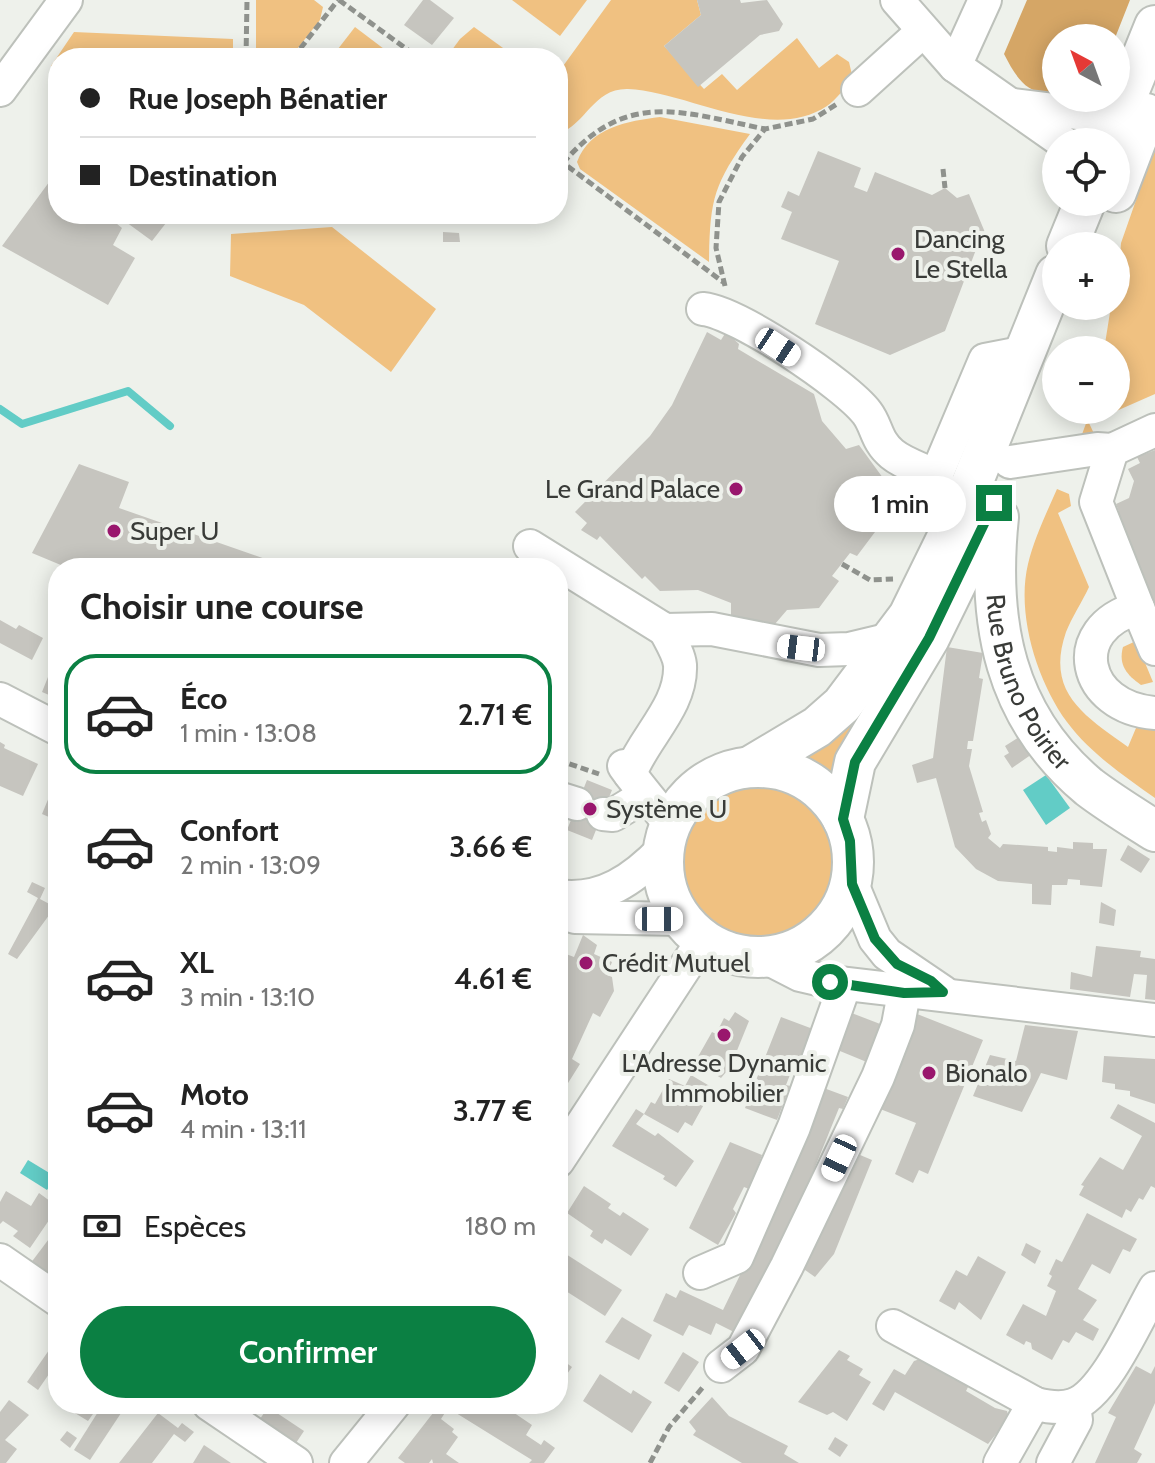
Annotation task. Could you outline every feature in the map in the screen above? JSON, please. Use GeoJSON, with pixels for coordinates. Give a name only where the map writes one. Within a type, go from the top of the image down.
{"type":"FeatureCollection","features":[{"type":"Feature","properties":{"kind":"main road"},"geometry":{"type":"LineString","coordinates":[[1114,128],[1155,26]]}},
{"type":"Feature","properties":{"kind":"main road"},"geometry":{"type":"LineString","coordinates":[[1130,156],[1155,91]]}},
{"type":"Feature","properties":{"kind":"main road"},"geometry":{"type":"LineString","coordinates":[[750,767],[788,772],[810,783],[829,799],[843,819],[850,841],[852,884],[839,910],[816,935],[786,952],[763,956],[732,953],[691,929],[663,875],[646,802],[689,796],[712,778],[750,767],[829,717],[861,684],[895,638],[955,525],[1042,311]]}},
{"type":"Feature","properties":{"kind":"main road"},"geometry":{"type":"LineString","coordinates":[[843,819],[855,762],[941,617],[1005,474],[1066,320]]}},
{"type":"Feature","properties":{"kind":"main road","name":"Rue Bruno Poirier"},"geometry":{"type":"LineString","coordinates":[[1005,474],[995,546],[997,618],[1001,652],[1013,686],[1040,733],[1072,771],[1091,788],[1155,831]]}},
{"type":"Feature","properties":{"kind":"street"},"geometry":{"type":"LineString","coordinates":[[0,90],[66,0]]}},
{"type":"Feature","properties":{"kind":"street"},"geometry":{"type":"LineString","coordinates":[[897,0],[955,66],[1043,128]]}},
{"type":"Feature","properties":{"kind":"street"},"geometry":{"type":"LineString","coordinates":[[955,66],[985,0]]}},
{"type":"Feature","properties":{"kind":"street"},"geometry":{"type":"LineString","coordinates":[[858,90],[922,32]]}},
{"type":"Feature","properties":{"kind":"street"},"geometry":{"type":"LineString","coordinates":[[1009,104],[1105,128]]}},
{"type":"Feature","properties":{"kind":"street"},"geometry":{"type":"LineString","coordinates":[[717,312],[826,378],[868,414],[874,434],[892,455],[936,476],[955,525]]}},
{"type":"Feature","properties":{"kind":"street"},"geometry":{"type":"LineString","coordinates":[[936,476],[985,360],[1026,352]]}},
{"type":"Feature","properties":{"kind":"street"},"geometry":{"type":"LineString","coordinates":[[1005,474],[1097,449],[1112,450],[1155,430]]}},
{"type":"Feature","properties":{"kind":"street"},"geometry":{"type":"LineString","coordinates":[[1112,450],[1099,483],[1096,502],[1155,649]]}},
{"type":"Feature","properties":{"kind":"street"},"geometry":{"type":"LineString","coordinates":[[530,546],[549,558]]}},
{"type":"Feature","properties":{"kind":"street"},"geometry":{"type":"LineString","coordinates":[[568,570],[665,630],[680,662],[677,690],[638,753],[646,802],[612,889],[568,898]]}},
{"type":"Feature","properties":{"kind":"street"},"geometry":{"type":"LineString","coordinates":[[1138,608],[1108,622],[1097,636],[1090,661],[1093,681],[1123,706],[1155,713]]}},
{"type":"Feature","properties":{"kind":"street"},"geometry":{"type":"LineString","coordinates":[[665,630],[712,629],[819,650],[849,649],[895,638]]}},
{"type":"Feature","properties":{"kind":"street"},"geometry":{"type":"LineString","coordinates":[[0,699],[48,724]]}},
{"type":"Feature","properties":{"kind":"street"},"geometry":{"type":"LineString","coordinates":[[579,806],[613,815],[646,802]]}},
{"type":"Feature","properties":{"kind":"street"},"geometry":{"type":"LineString","coordinates":[[852,884],[875,939],[887,954],[943,992]]}},
{"type":"Feature","properties":{"kind":"street"},"geometry":{"type":"LineString","coordinates":[[568,915],[691,929],[568,1144]]}},
{"type":"Feature","properties":{"kind":"street"},"geometry":{"type":"LineString","coordinates":[[763,956],[800,975],[845,984],[904,993],[943,992],[1155,1020]]}},
{"type":"Feature","properties":{"kind":"street"},"geometry":{"type":"LineString","coordinates":[[700,1273],[737,1257],[794,1127],[828,1040],[845,984]]}},
{"type":"Feature","properties":{"kind":"street"},"geometry":{"type":"LineString","coordinates":[[721,1366],[743,1349],[794,1253],[878,1077],[898,1025],[904,993]]}},
{"type":"Feature","properties":{"kind":"street"},"geometry":{"type":"LineString","coordinates":[[0,1260],[48,1293]]}},
{"type":"Feature","properties":{"kind":"street"},"geometry":{"type":"LineString","coordinates":[[893,1326],[1034,1403],[1054,1408],[1074,1405],[1098,1387],[1155,1288]]}},
{"type":"Feature","properties":{"kind":"street"},"geometry":{"type":"LineString","coordinates":[[1000,1463],[1034,1403]]}},
{"type":"Feature","properties":{"kind":"street"},"geometry":{"type":"LineString","coordinates":[[1053,1463],[1076,1420],[1074,1405]]}},
{"type":"Feature","properties":{"kind":"street"},"geometry":{"type":"LineString","coordinates":[[224,1414],[296,1463]]}},
{"type":"Feature","properties":{"kind":"street"},"geometry":{"type":"LineString","coordinates":[[346,1463],[386,1414]]}},
{"type":"Feature","properties":{"kind":"path"},"geometry":{"type":"LineString","coordinates":[[246,48],[247,0]]}},
{"type":"Feature","properties":{"kind":"path"},"geometry":{"type":"LineString","coordinates":[[301,48],[338,0],[405,48]]}},
{"type":"Feature","properties":{"kind":"path"},"geometry":{"type":"LineString","coordinates":[[568,155],[601,126],[645,112],[682,112],[765,129],[813,119],[858,90]]}},
{"type":"Feature","properties":{"kind":"path"},"geometry":{"type":"LineString","coordinates":[[717,312],[732,303],[723,282],[716,248],[719,202],[742,157],[765,129]]}},
{"type":"Feature","properties":{"kind":"path"},"geometry":{"type":"LineString","coordinates":[[568,166],[723,282]]}},
{"type":"Feature","properties":{"kind":"path"},"geometry":{"type":"LineString","coordinates":[[943,169],[945,188]]}},
{"type":"Feature","properties":{"kind":"path"},"geometry":{"type":"LineString","coordinates":[[842,564],[870,580],[907,578]]}},
{"type":"Feature","properties":{"kind":"path"},"geometry":{"type":"LineString","coordinates":[[650,1463],[669,1427],[721,1366]]}},
{"type":"Feature","properties":{"kind":"shaded area"},"geometry":{"type":"Polygon","coordinates":[[[256,0],[314,0],[323,7],[320,20],[298,48],[256,48],[256,0]]]}},
{"type":"Feature","properties":{"kind":"shaded area"},"geometry":{"type":"Polygon","coordinates":[[[512,0],[587,0],[560,36],[512,0]]]}},
{"type":"Feature","properties":{"kind":"shaded area"},"geometry":{"type":"Polygon","coordinates":[[[611,0],[697,0],[701,15],[664,46],[704,89],[722,74],[737,90],[797,38],[819,68],[837,54],[849,62],[853,79],[827,106],[804,116],[780,120],[754,118],[651,92],[616,90],[598,100],[568,129],[568,59],[611,0]]]}},
{"type":"Feature","properties":{"kind":"shaded area"},"geometry":{"type":"Polygon","coordinates":[[[1027,0],[1130,0],[1121,24],[1042,24],[1042,92],[1024,84],[1004,54],[1027,0]]]}},
{"type":"Feature","properties":{"kind":"shaded area"},"geometry":{"type":"Polygon","coordinates":[[[355,27],[383,48],[339,48],[355,27]]]}},
{"type":"Feature","properties":{"kind":"shaded area"},"geometry":{"type":"Polygon","coordinates":[[[474,27],[503,48],[453,48],[474,27]]]}},
{"type":"Feature","properties":{"kind":"shaded area"},"geometry":{"type":"Polygon","coordinates":[[[74,32],[233,39],[233,48],[63,48],[74,32]]]}},
{"type":"Feature","properties":{"kind":"shaded area"},"geometry":{"type":"Polygon","coordinates":[[[660,117],[750,134],[728,167],[716,194],[709,262],[580,169],[577,162],[583,150],[601,133],[623,124],[660,117]]]}},
{"type":"Feature","properties":{"kind":"shaded area"},"geometry":{"type":"Polygon","coordinates":[[[1155,146],[1155,394],[1130,405],[1130,336],[1106,336],[1109,320],[1130,320],[1130,232],[1125,232],[1155,146]]]}},
{"type":"Feature","properties":{"kind":"shaded area"},"geometry":{"type":"Polygon","coordinates":[[[332,227],[436,309],[391,372],[304,305],[230,276],[231,234],[332,227]]]}},
{"type":"Feature","properties":{"kind":"shaded area"},"geometry":{"type":"Polygon","coordinates":[[[1086,424],[1089,424],[1097,440],[1078,445],[1086,424]]]}},
{"type":"Feature","properties":{"kind":"shaded area"},"geometry":{"type":"Polygon","coordinates":[[[1057,489],[1069,494],[1071,506],[1058,513],[1089,587],[1066,632],[1061,653],[1065,687],[1084,713],[1128,747],[1136,728],[1155,728],[1155,798],[1108,763],[1076,733],[1056,705],[1038,667],[1027,625],[1025,583],[1034,545],[1057,489]]]}},
{"type":"Feature","properties":{"kind":"shaded area"},"geometry":{"type":"Polygon","coordinates":[[[1136,641],[1153,682],[1141,685],[1123,664],[1123,647],[1136,641]]]}},
{"type":"Feature","properties":{"kind":"shaded area"},"geometry":{"type":"Polygon","coordinates":[[[880,704],[834,774],[798,751],[835,723],[880,704]]]}},
{"type":"Feature","properties":{"kind":"shaded area"},"geometry":{"type":"Polygon","coordinates":[[[759,782],[789,789],[815,806],[832,832],[839,862],[832,892],[815,918],[789,935],[759,942],[729,935],[703,918],[686,892],[679,862],[686,832],[703,806],[729,789],[759,782]]]}},
{"type":"Feature","properties":{"kind":"water"},"geometry":{"type":"Polygon","coordinates":[[[1046,775],[1070,808],[1046,825],[1023,790],[1046,775]]]}},
{"type":"Feature","properties":{"kind":"water"},"geometry":{"type":"Polygon","coordinates":[[[28,1160],[48,1172],[48,1189],[47,1190],[20,1173],[28,1160]]]}},
{"type":"Feature","properties":{"kind":"building"},"geometry":{"type":"Polygon","coordinates":[[[423,0],[430,0],[454,18],[432,45],[404,25],[423,0]]]}},
{"type":"Feature","properties":{"kind":"building"},"geometry":{"type":"Polygon","coordinates":[[[697,0],[740,0],[741,3],[767,0],[783,24],[779,31],[760,35],[698,87],[664,46],[701,15],[697,0]]]}},
{"type":"Feature","properties":{"kind":"building","name":"Dancing Le Stella"},"geometry":{"type":"Polygon","coordinates":[[[818,151],[861,168],[854,187],[867,192],[875,172],[932,195],[945,188],[957,198],[969,194],[989,242],[977,247],[945,331],[890,355],[815,324],[839,261],[781,239],[792,212],[781,207],[788,191],[799,196],[818,151]]]}},
{"type":"Feature","properties":{"kind":"building"},"geometry":{"type":"Polygon","coordinates":[[[48,184],[48,224],[117,224],[122,228],[113,245],[135,258],[108,305],[2,246],[48,184]]]}},
{"type":"Feature","properties":{"kind":"building"},"geometry":{"type":"Polygon","coordinates":[[[129,224],[165,224],[152,241],[129,224]]]}},
{"type":"Feature","properties":{"kind":"building"},"geometry":{"type":"Polygon","coordinates":[[[443,232],[459,233],[460,242],[443,242],[443,232]]]}},
{"type":"Feature","properties":{"kind":"building","name":"Le Grand Palace"},"geometry":{"type":"Polygon","coordinates":[[[707,332],[721,340],[726,332],[739,344],[738,349],[814,394],[822,421],[846,449],[859,445],[883,478],[867,500],[875,532],[857,556],[850,553],[832,576],[839,581],[819,608],[787,610],[769,631],[731,617],[731,603],[698,590],[660,591],[645,576],[642,579],[600,536],[597,540],[581,530],[587,523],[575,512],[650,436],[672,405],[707,332]]]}},
{"type":"Feature","properties":{"kind":"building"},"geometry":{"type":"Polygon","coordinates":[[[1155,450],[1155,616],[1112,515],[1119,512],[1116,504],[1129,498],[1134,481],[1128,469],[1140,463],[1137,457],[1155,450]]]}},
{"type":"Feature","properties":{"kind":"building","name":"Super U"},"geometry":{"type":"Polygon","coordinates":[[[79,464],[129,482],[119,508],[262,558],[48,560],[32,553],[79,464]]]}},
{"type":"Feature","properties":{"kind":"building"},"geometry":{"type":"Polygon","coordinates":[[[0,620],[16,629],[19,625],[43,638],[32,660],[0,643],[0,620]]]}},
{"type":"Feature","properties":{"kind":"building"},"geometry":{"type":"Polygon","coordinates":[[[947,647],[983,653],[979,678],[983,679],[973,741],[968,741],[967,749],[972,749],[969,766],[983,812],[979,813],[982,822],[986,820],[991,834],[988,838],[1000,848],[1003,844],[1048,847],[1048,851],[1057,852],[1057,847],[1073,849],[1073,842],[1093,843],[1093,849],[1107,849],[1102,887],[1080,885],[1080,880],[1068,879],[1067,885],[1052,885],[1051,905],[1032,904],[1032,884],[998,881],[976,869],[955,847],[936,778],[917,783],[912,765],[933,758],[947,647]]]}},
{"type":"Feature","properties":{"kind":"building"},"geometry":{"type":"Polygon","coordinates":[[[48,677],[48,695],[42,692],[48,677]]]}},
{"type":"Feature","properties":{"kind":"building"},"geometry":{"type":"Polygon","coordinates":[[[1024,734],[1035,752],[1012,768],[1004,756],[1009,753],[1005,746],[1024,734]]]}},
{"type":"Feature","properties":{"kind":"building"},"geometry":{"type":"Polygon","coordinates":[[[0,742],[5,745],[4,748],[38,764],[23,796],[0,786],[0,742]]]}},
{"type":"Feature","properties":{"kind":"building","name":"Système U"},"geometry":{"type":"Polygon","coordinates":[[[587,780],[612,790],[592,840],[568,830],[587,780]]]}},
{"type":"Feature","properties":{"kind":"building"},"geometry":{"type":"Polygon","coordinates":[[[48,800],[48,817],[42,814],[48,800]]]}},
{"type":"Feature","properties":{"kind":"building"},"geometry":{"type":"Polygon","coordinates":[[[1128,845],[1150,859],[1141,873],[1120,860],[1128,845]]]}},
{"type":"Feature","properties":{"kind":"building"},"geometry":{"type":"Polygon","coordinates":[[[32,882],[45,888],[40,899],[48,903],[48,917],[17,959],[8,954],[38,898],[27,892],[32,882]]]}},
{"type":"Feature","properties":{"kind":"building"},"geometry":{"type":"Polygon","coordinates":[[[1101,902],[1116,910],[1114,926],[1099,923],[1101,902]]]}},
{"type":"Feature","properties":{"kind":"building"},"geometry":{"type":"Polygon","coordinates":[[[583,935],[597,945],[594,954],[612,962],[607,975],[612,977],[614,991],[600,1017],[593,1013],[572,1059],[580,1064],[568,1083],[568,955],[574,957],[583,935]]]}},
{"type":"Feature","properties":{"kind":"building"},"geometry":{"type":"Polygon","coordinates":[[[1096,946],[1141,951],[1140,957],[1155,959],[1155,1000],[1145,999],[1147,975],[1134,974],[1130,997],[1070,989],[1071,972],[1092,977],[1096,946]]]}},
{"type":"Feature","properties":{"kind":"building"},"geometry":{"type":"Polygon","coordinates":[[[735,1012],[749,1021],[736,1053],[740,1056],[721,1078],[695,1062],[712,1032],[716,1034],[724,1018],[729,1021],[735,1012]]]}},
{"type":"Feature","properties":{"kind":"building"},"geometry":{"type":"Polygon","coordinates":[[[849,1012],[888,1027],[874,1065],[835,1049],[849,1012]]]}},
{"type":"Feature","properties":{"kind":"building","name":"Bionalo"},"geometry":{"type":"Polygon","coordinates":[[[912,1012],[983,1040],[928,1174],[919,1170],[913,1183],[895,1174],[916,1123],[875,1107],[912,1012]]]}},
{"type":"Feature","properties":{"kind":"building"},"geometry":{"type":"Polygon","coordinates":[[[781,1017],[813,1029],[799,1064],[795,1062],[777,1120],[745,1108],[781,1017]]]}},
{"type":"Feature","properties":{"kind":"building"},"geometry":{"type":"Polygon","coordinates":[[[1025,1025],[1078,1031],[1067,1080],[1041,1073],[1022,1112],[973,1096],[990,1055],[1016,1061],[1025,1025]]]}},
{"type":"Feature","properties":{"kind":"building"},"geometry":{"type":"Polygon","coordinates":[[[1104,1056],[1155,1059],[1155,1104],[1130,1096],[1130,1091],[1115,1089],[1115,1084],[1102,1082],[1104,1056]]]}},
{"type":"Feature","properties":{"kind":"building"},"geometry":{"type":"Polygon","coordinates":[[[691,1075],[713,1088],[692,1126],[685,1122],[678,1133],[644,1114],[651,1102],[655,1104],[669,1079],[685,1086],[691,1075]]]}},
{"type":"Feature","properties":{"kind":"building"},"geometry":{"type":"Polygon","coordinates":[[[821,1087],[848,1097],[843,1109],[839,1108],[785,1241],[781,1239],[736,1333],[716,1323],[711,1335],[689,1325],[683,1336],[653,1321],[666,1293],[676,1298],[680,1290],[723,1310],[761,1232],[821,1087]]]}},
{"type":"Feature","properties":{"kind":"building"},"geometry":{"type":"Polygon","coordinates":[[[1118,1104],[1155,1123],[1155,1188],[1151,1186],[1143,1200],[1139,1198],[1131,1212],[1126,1209],[1122,1218],[1079,1195],[1084,1186],[1081,1185],[1100,1157],[1123,1170],[1142,1136],[1110,1118],[1118,1104]]]}},
{"type":"Feature","properties":{"kind":"building"},"geometry":{"type":"Polygon","coordinates":[[[636,1109],[644,1114],[636,1124],[655,1136],[658,1133],[694,1161],[676,1187],[663,1179],[665,1176],[612,1146],[636,1109]]]}},
{"type":"Feature","properties":{"kind":"building"},"geometry":{"type":"Polygon","coordinates":[[[730,1142],[762,1155],[749,1189],[744,1187],[733,1209],[736,1213],[718,1245],[689,1228],[730,1142]]]}},
{"type":"Feature","properties":{"kind":"building"},"geometry":{"type":"Polygon","coordinates":[[[853,1152],[872,1160],[834,1254],[815,1277],[798,1265],[853,1152]]]}},
{"type":"Feature","properties":{"kind":"building"},"geometry":{"type":"Polygon","coordinates":[[[584,1186],[611,1204],[608,1208],[620,1216],[623,1212],[649,1229],[631,1256],[605,1239],[602,1244],[590,1236],[593,1231],[568,1211],[584,1186]]]}},
{"type":"Feature","properties":{"kind":"building"},"geometry":{"type":"Polygon","coordinates":[[[6,1191],[31,1206],[39,1193],[48,1200],[48,1222],[30,1248],[13,1236],[18,1231],[3,1221],[0,1224],[0,1202],[6,1191]]]}},
{"type":"Feature","properties":{"kind":"building"},"geometry":{"type":"Polygon","coordinates":[[[1087,1213],[1137,1239],[1130,1252],[1123,1249],[1110,1274],[1092,1264],[1078,1289],[1097,1300],[1083,1320],[1099,1329],[1093,1341],[1076,1332],[1069,1343],[1063,1340],[1052,1360],[1032,1349],[1031,1343],[1026,1341],[1024,1345],[1006,1335],[1023,1304],[1046,1316],[1056,1291],[1047,1286],[1052,1276],[1049,1274],[1056,1259],[1062,1262],[1087,1213]]]}},
{"type":"Feature","properties":{"kind":"building"},"geometry":{"type":"Polygon","coordinates":[[[48,1240],[48,1276],[30,1264],[48,1240]]]}},
{"type":"Feature","properties":{"kind":"building"},"geometry":{"type":"Polygon","coordinates":[[[1026,1243],[1041,1251],[1035,1264],[1021,1255],[1026,1243]]]}},
{"type":"Feature","properties":{"kind":"building"},"geometry":{"type":"Polygon","coordinates":[[[568,1255],[622,1290],[605,1316],[568,1292],[568,1255]]]}},
{"type":"Feature","properties":{"kind":"building"},"geometry":{"type":"Polygon","coordinates":[[[978,1256],[1006,1272],[981,1320],[959,1302],[955,1310],[939,1301],[956,1270],[967,1276],[978,1256]]]}},
{"type":"Feature","properties":{"kind":"building"},"geometry":{"type":"Polygon","coordinates":[[[622,1317],[652,1335],[639,1360],[605,1342],[622,1317]]]}},
{"type":"Feature","properties":{"kind":"building"},"geometry":{"type":"Polygon","coordinates":[[[839,1350],[850,1356],[847,1360],[863,1369],[859,1375],[871,1382],[847,1421],[833,1412],[827,1415],[798,1402],[839,1350]]]}},
{"type":"Feature","properties":{"kind":"building"},"geometry":{"type":"Polygon","coordinates":[[[48,1352],[48,1376],[38,1390],[27,1382],[48,1352]]]}},
{"type":"Feature","properties":{"kind":"building"},"geometry":{"type":"Polygon","coordinates":[[[683,1352],[699,1362],[679,1392],[664,1383],[683,1352]]]}},
{"type":"Feature","properties":{"kind":"building"},"geometry":{"type":"Polygon","coordinates":[[[920,1359],[955,1380],[959,1374],[971,1381],[966,1391],[995,1408],[1007,1411],[1009,1418],[988,1444],[895,1392],[884,1411],[872,1404],[894,1369],[905,1375],[914,1361],[920,1359]]]}},
{"type":"Feature","properties":{"kind":"building"},"geometry":{"type":"Polygon","coordinates":[[[1136,1366],[1151,1374],[1155,1366],[1155,1403],[1134,1449],[1142,1454],[1137,1463],[1095,1463],[1116,1417],[1108,1413],[1136,1366]]]}},
{"type":"Feature","properties":{"kind":"building"},"geometry":{"type":"Polygon","coordinates":[[[600,1374],[631,1394],[633,1390],[652,1402],[632,1433],[583,1401],[600,1374]]]}},
{"type":"Feature","properties":{"kind":"building"},"geometry":{"type":"Polygon","coordinates":[[[712,1397],[729,1416],[788,1446],[784,1454],[799,1463],[742,1463],[693,1435],[696,1431],[689,1422],[712,1397]]]}},
{"type":"Feature","properties":{"kind":"building"},"geometry":{"type":"Polygon","coordinates":[[[9,1400],[29,1415],[5,1440],[17,1449],[6,1463],[0,1463],[0,1412],[9,1400]]]}},
{"type":"Feature","properties":{"kind":"building"},"geometry":{"type":"Polygon","coordinates":[[[76,1414],[93,1414],[88,1421],[76,1414]]]}},
{"type":"Feature","properties":{"kind":"building"},"geometry":{"type":"Polygon","coordinates":[[[97,1414],[120,1414],[90,1460],[74,1450],[97,1414]]]}},
{"type":"Feature","properties":{"kind":"building"},"geometry":{"type":"Polygon","coordinates":[[[157,1414],[178,1428],[182,1423],[194,1432],[185,1442],[174,1434],[152,1463],[119,1463],[157,1414]]]}},
{"type":"Feature","properties":{"kind":"building"},"geometry":{"type":"Polygon","coordinates":[[[263,1414],[278,1414],[304,1431],[296,1443],[260,1419],[263,1414]]]}},
{"type":"Feature","properties":{"kind":"building"},"geometry":{"type":"Polygon","coordinates":[[[432,1414],[444,1414],[441,1419],[454,1429],[452,1432],[458,1437],[446,1454],[459,1463],[433,1463],[432,1459],[429,1463],[405,1463],[398,1458],[432,1414]]]}},
{"type":"Feature","properties":{"kind":"building"},"geometry":{"type":"Polygon","coordinates":[[[458,1414],[516,1414],[532,1425],[526,1435],[541,1445],[544,1440],[555,1448],[544,1463],[529,1463],[532,1460],[458,1414]]]}},
{"type":"Feature","properties":{"kind":"building"},"geometry":{"type":"Polygon","coordinates":[[[67,1431],[77,1438],[70,1448],[60,1440],[67,1431]]]}},
{"type":"Feature","properties":{"kind":"building"},"geometry":{"type":"Polygon","coordinates":[[[835,1437],[848,1445],[840,1457],[828,1449],[835,1437]]]}},
{"type":"Feature","properties":{"kind":"building"},"geometry":{"type":"Polygon","coordinates":[[[204,1445],[231,1463],[193,1463],[204,1445]]]}},
{"type":"Feature","properties":{"kind":"waterway"},"geometry":{"type":"LineString","coordinates":[[0,409],[22,424],[128,391],[170,426]]}},
{"type":"Feature","properties":{"kind":"place","name":"Dancing Le Stella"},"geometry":{"type":"Point","coordinates":[898,254]}},
{"type":"Feature","properties":{"kind":"place","name":"Le Grand Palace"},"geometry":{"type":"Point","coordinates":[736,489]}},
{"type":"Feature","properties":{"kind":"place","name":"Super U"},"geometry":{"type":"Point","coordinates":[114,531]}},
{"type":"Feature","properties":{"kind":"place","name":"Système U"},"geometry":{"type":"Point","coordinates":[590,809]}},
{"type":"Feature","properties":{"kind":"place","name":"Crédit Mutuel"},"geometry":{"type":"Point","coordinates":[586,963]}},
{"type":"Feature","properties":{"kind":"place","name":"L'Adresse Dynamic Immobilier"},"geometry":{"type":"Point","coordinates":[724,1035]}},
{"type":"Feature","properties":{"kind":"place","name":"Bionalo"},"geometry":{"type":"Point","coordinates":[929,1073]}},
{"type":"Feature","properties":{"kind":"route"},"geometry":{"type":"LineString","coordinates":[[830,982],[925,995],[943,992],[931,981],[897,964],[875,939],[852,884],[850,841],[843,819],[846,792],[855,762],[929,638],[973,553],[994,503]]}}]}
